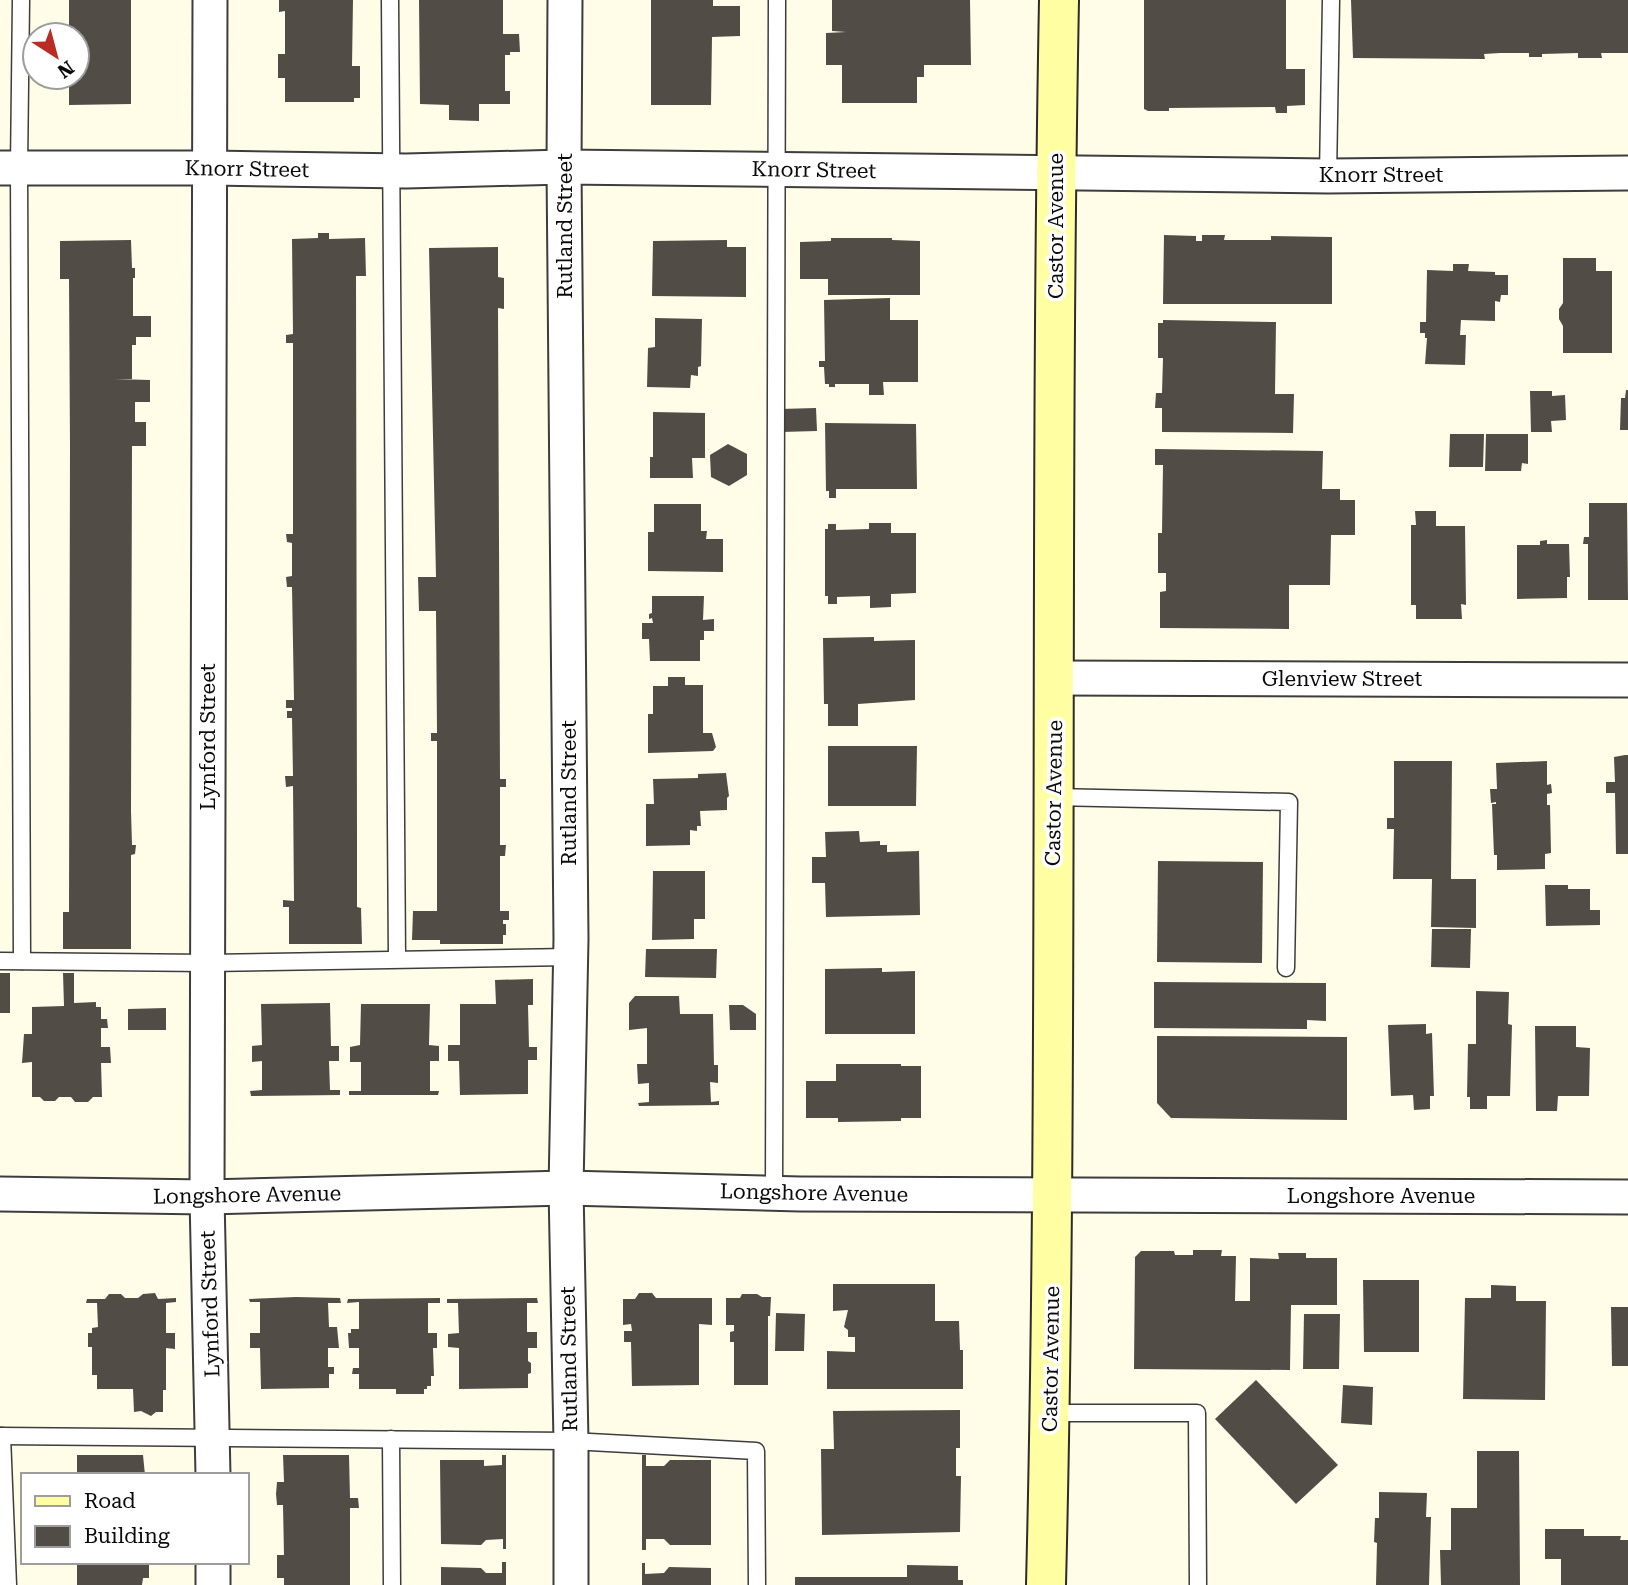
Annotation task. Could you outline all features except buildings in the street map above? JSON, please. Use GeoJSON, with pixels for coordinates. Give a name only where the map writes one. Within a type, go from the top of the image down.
{"type":"FeatureCollection","features":[{"type":"Feature","properties":{"kind":"main road","name":"Castor Avenue"},"geometry":{"type":"LineString","coordinates":[[1046,1585],[1054,1194],[1053,797],[1059,0]]}},
{"type":"Feature","properties":{"kind":"street","name":"Lynford Street"},"geometry":{"type":"LineString","coordinates":[[210,0],[207,1197],[213,1473]]}},
{"type":"Feature","properties":{"kind":"street","name":"Rutland Street"},"geometry":{"type":"LineString","coordinates":[[565,0],[570,957],[566,1188],[571,1585]]}},
{"type":"Feature","properties":{"kind":"street","name":"Knorr Street"},"geometry":{"type":"LineString","coordinates":[[10,168],[390,171],[564,167],[1328,176],[1628,173]]}},
{"type":"Feature","properties":{"kind":"street","name":"Glenview Street"},"geometry":{"type":"LineString","coordinates":[[1055,678],[1628,680]]}},
{"type":"Feature","properties":{"kind":"street","name":"Longshore Avenue"},"geometry":{"type":"LineString","coordinates":[[0,1194],[207,1197],[566,1188],[774,1194],[1628,1197]]}},
{"type":"Feature","properties":{"kind":"street"},"geometry":{"type":"LineString","coordinates":[[213,1564],[213,1585]]}},
{"type":"Feature","properties":{"kind":"lane"},"geometry":{"type":"LineString","coordinates":[[21,0],[10,168],[22,961]]}},
{"type":"Feature","properties":{"kind":"lane"},"geometry":{"type":"LineString","coordinates":[[390,0],[397,960]]}},
{"type":"Feature","properties":{"kind":"lane"},"geometry":{"type":"LineString","coordinates":[[774,1194],[777,0]]}},
{"type":"Feature","properties":{"kind":"lane"},"geometry":{"type":"LineString","coordinates":[[1328,176],[1331,0]]}},
{"type":"Feature","properties":{"kind":"lane"},"geometry":{"type":"LineString","coordinates":[[1053,797],[1289,802],[1286,968]]}},
{"type":"Feature","properties":{"kind":"lane"},"geometry":{"type":"LineString","coordinates":[[0,961],[208,962],[570,957]]}},
{"type":"Feature","properties":{"kind":"lane"},"geometry":{"type":"LineString","coordinates":[[1050,1413],[1197,1412],[1198,1585]]}},
{"type":"Feature","properties":{"kind":"lane"},"geometry":{"type":"LineString","coordinates":[[8,1585],[1,1436],[571,1441],[756,1451],[757,1585]]}},
{"type":"Feature","properties":{"kind":"lane"},"geometry":{"type":"LineString","coordinates":[[391,1439],[392,1585]]}}]}
